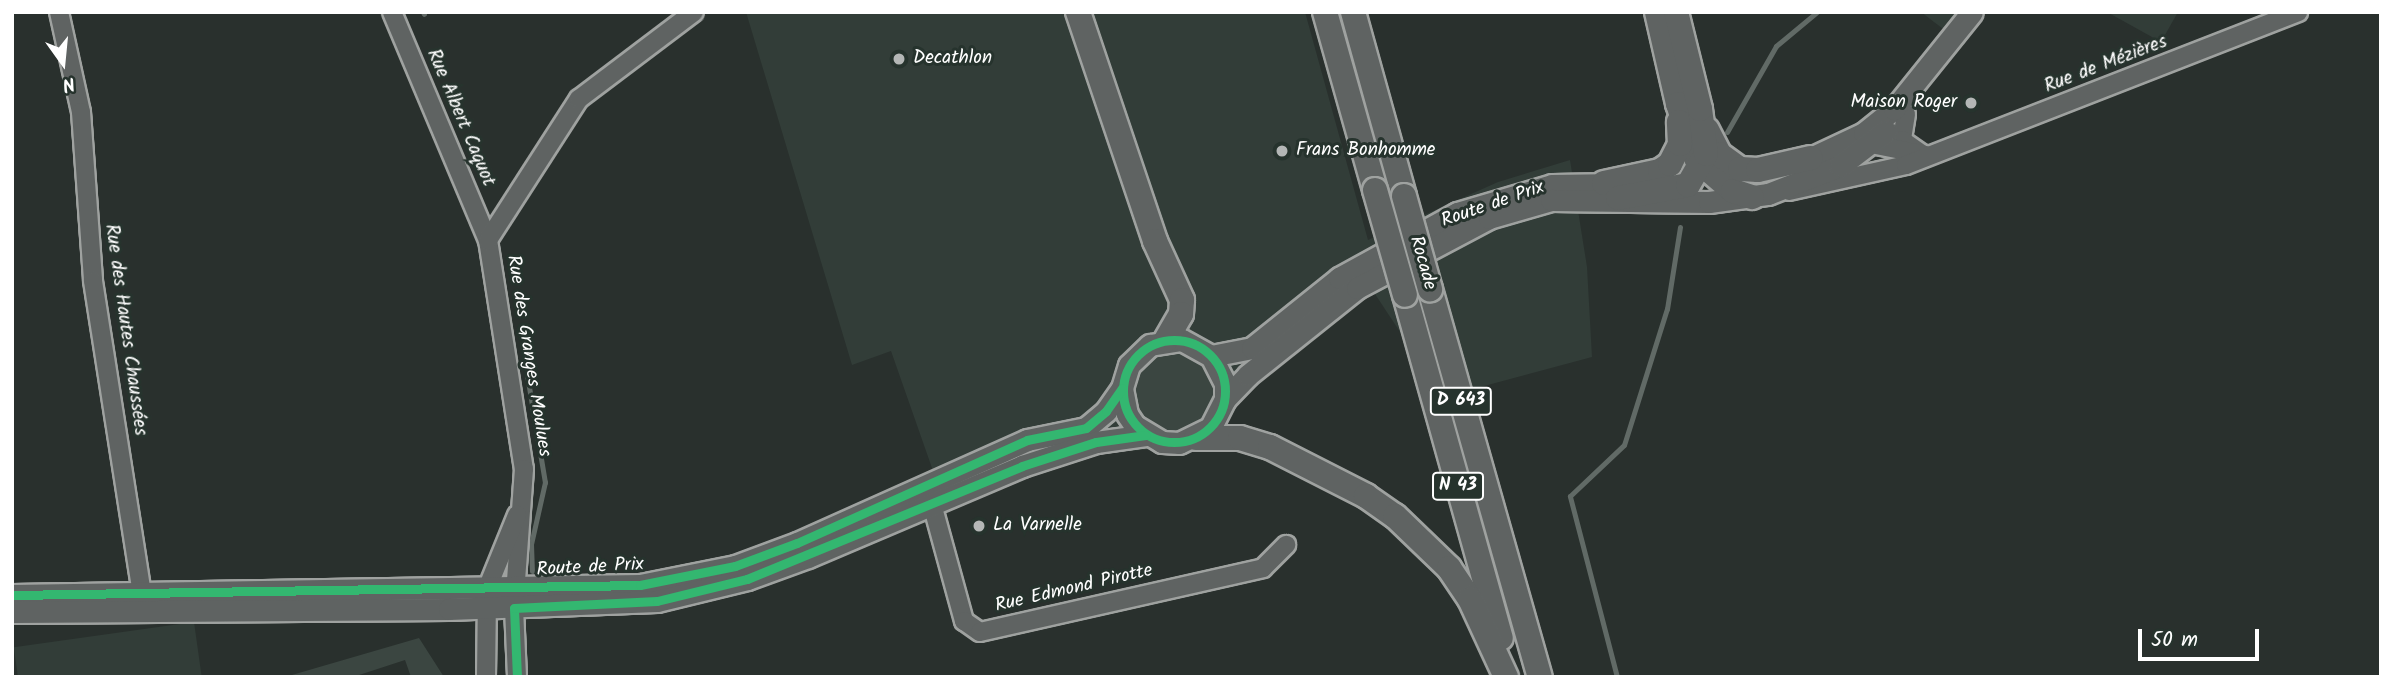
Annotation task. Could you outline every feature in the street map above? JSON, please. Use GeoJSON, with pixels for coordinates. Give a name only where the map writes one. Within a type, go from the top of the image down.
{"type":"FeatureCollection","features":[{"type":"Feature","properties":{"kind":"highway"},"geometry":{"type":"LineString","coordinates":[[1078,12],[1155,241],[1182,300],[1181,314],[1166,340]]}},
{"type":"Feature","properties":{"kind":"highway","name":"N 43"},"geometry":{"type":"LineString","coordinates":[[1325,12],[1512,677]]}},
{"type":"Feature","properties":{"kind":"highway","name":"Rocade"},"geometry":{"type":"LineString","coordinates":[[1353,12],[1493,514]]}},
{"type":"Feature","properties":{"kind":"highway"},"geometry":{"type":"LineString","coordinates":[[1657,12],[1689,106],[1713,146],[1740,169],[1758,170],[1811,158]]}},
{"type":"Feature","properties":{"kind":"highway"},"geometry":{"type":"LineString","coordinates":[[1676,12],[1689,106],[1692,184]]}},
{"type":"Feature","properties":{"kind":"highway"},"geometry":{"type":"LineString","coordinates":[[1611,190],[1660,172],[1670,164],[1680,144],[1689,106]]}},
{"type":"Feature","properties":{"kind":"highway"},"geometry":{"type":"LineString","coordinates":[[1611,190],[1720,183],[1760,195]]}},
{"type":"Feature","properties":{"kind":"highway"},"geometry":{"type":"LineString","coordinates":[[1196,438],[1240,438],[1270,447],[1366,496],[1395,516],[1449,568],[1470,599],[1506,677]]}},
{"type":"Feature","properties":{"kind":"highway","name":"N 43"},"geometry":{"type":"LineString","coordinates":[[1493,514],[1540,677]]}},
{"type":"Feature","properties":{"kind":"main road"},"geometry":{"type":"LineString","coordinates":[[1692,184],[1760,195],[1829,171],[1868,139],[1906,114],[1935,82],[1973,12]]}},
{"type":"Feature","properties":{"kind":"main road"},"geometry":{"type":"LineString","coordinates":[[1720,183],[1777,175],[1811,158],[1868,139],[1973,12]]}},
{"type":"Feature","properties":{"kind":"main road","name":"Route de Prix"},"geometry":{"type":"LineString","coordinates":[[1211,356],[1252,348],[1339,278],[1457,213],[1552,185],[1611,190]]}},
{"type":"Feature","properties":{"kind":"main road","name":"Route de Prix"},"geometry":{"type":"LineString","coordinates":[[928,493],[1096,442],[1146,435],[1162,442],[1196,438],[1210,428],[1225,399],[1248,375],[1357,288],[1478,224],[1531,204],[1611,190]]}},
{"type":"Feature","properties":{"kind":"main road","name":"Route de Prix"},"geometry":{"type":"LineString","coordinates":[[12,612],[144,603],[486,598],[657,601],[747,579],[928,493],[1027,440],[1086,428],[1106,411],[1122,388],[1136,355],[1166,340]]}},
{"type":"Feature","properties":{"kind":"main road"},"geometry":{"type":"LineString","coordinates":[[1166,340],[1190,343],[1211,356],[1225,383],[1225,399]]}},
{"type":"Feature","properties":{"kind":"main road"},"geometry":{"type":"LineString","coordinates":[[1122,388],[1127,414],[1146,435]]}},
{"type":"Feature","properties":{"kind":"main road","name":"Route de Prix"},"geometry":{"type":"LineString","coordinates":[[12,595],[144,603]]}},
{"type":"Feature","properties":{"kind":"street","name":"Rue des Hautes Chaussées"},"geometry":{"type":"LineString","coordinates":[[60,12],[81,112],[93,281],[144,603]]}},
{"type":"Feature","properties":{"kind":"street","name":"Rue Albert Caquot"},"geometry":{"type":"LineString","coordinates":[[392,12],[488,240]]}},
{"type":"Feature","properties":{"kind":"street","name":"Rue des Granges Moulues"},"geometry":{"type":"LineString","coordinates":[[517,677],[515,598],[524,498],[509,357],[488,240],[579,99],[694,12]]}},
{"type":"Feature","properties":{"kind":"street","name":"Rue de Mézières"},"geometry":{"type":"LineString","coordinates":[[1760,195],[1856,180],[1902,167],[2298,12]]}},
{"type":"Feature","properties":{"kind":"street"},"geometry":{"type":"LineString","coordinates":[[1906,114],[1902,140],[1912,151],[1929,155]]}},
{"type":"Feature","properties":{"kind":"street"},"geometry":{"type":"LineString","coordinates":[[1868,139],[1901,154],[1929,155]]}},
{"type":"Feature","properties":{"kind":"street"},"geometry":{"type":"LineString","coordinates":[[1868,139],[1878,162],[1902,167]]}},
{"type":"Feature","properties":{"kind":"street","name":"Rue Edmond Pirotte"},"geometry":{"type":"LineString","coordinates":[[928,493],[964,621],[980,632],[1262,568],[1286,545]]}},
{"type":"Feature","properties":{"kind":"street","name":"Rue des Granges Moulues"},"geometry":{"type":"LineString","coordinates":[[486,598],[524,498]]}},
{"type":"Feature","properties":{"kind":"street"},"geometry":{"type":"LineString","coordinates":[[486,598],[486,677]]}},
{"type":"Feature","properties":{"kind":"shaded area"},"geometry":{"type":"Polygon","coordinates":[[[746,12],[1305,12],[1368,240],[1498,182],[1570,160],[1587,267],[1592,357],[1443,397],[1373,291],[1242,386],[1201,445],[1093,454],[946,508],[891,351],[852,365],[746,12]]]}},
{"type":"Feature","properties":{"kind":"shaded area"},"geometry":{"type":"Polygon","coordinates":[[[1921,12],[1985,12],[1964,45],[1921,12]]]}},
{"type":"Feature","properties":{"kind":"shaded area"},"geometry":{"type":"Polygon","coordinates":[[[2107,12],[2178,12],[2161,42],[2107,12]]]}},
{"type":"Feature","properties":{"kind":"shaded area"},"geometry":{"type":"Polygon","coordinates":[[[1173,351],[1189,354],[1202,363],[1211,376],[1214,392],[1211,408],[1202,421],[1189,430],[1173,433],[1157,430],[1144,421],[1135,408],[1132,392],[1135,376],[1144,363],[1157,354],[1173,351]]]}},
{"type":"Feature","properties":{"kind":"shaded area"},"geometry":{"type":"Polygon","coordinates":[[[194,622],[202,677],[18,677],[14,647],[194,622]]]}},
{"type":"Feature","properties":{"kind":"shaded area"},"geometry":{"type":"Polygon","coordinates":[[[419,638],[444,677],[411,677],[405,660],[353,677],[285,677],[419,638]]]}},
{"type":"Feature","properties":{"kind":"waterway"},"geometry":{"type":"LineString","coordinates":[[1727,132],[1776,46],[1817,12]]}},
{"type":"Feature","properties":{"kind":"waterway"},"geometry":{"type":"LineString","coordinates":[[1617,677],[1570,496],[1624,445],[1667,309],[1680,227]]}},
{"type":"Feature","properties":{"kind":"waterway"},"geometry":{"type":"LineString","coordinates":[[527,375],[545,482],[531,544],[532,571]]}},
{"type":"Feature","properties":{"kind":"cycle path"},"geometry":{"type":"LineString","coordinates":[[1174,340],[1203,348],[1217,362],[1225,391],[1217,420],[1203,434],[1174,442],[1145,434],[1131,420],[1123,391],[1131,362],[1145,348],[1174,340]]}},
{"type":"Feature","properties":{"kind":"cycle path"},"geometry":{"type":"LineString","coordinates":[[12,595],[640,585],[735,566],[797,543],[1027,440],[1086,428],[1106,411],[1122,388]]}},
{"type":"Feature","properties":{"kind":"cycle path"},"geometry":{"type":"LineString","coordinates":[[517,677],[514,608],[657,601],[747,579],[1022,466],[1096,442],[1146,435]]}},
{"type":"Feature","properties":{"kind":"place","name":"Decathlon"},"geometry":{"type":"Point","coordinates":[899,59]}},
{"type":"Feature","properties":{"kind":"place","name":"Maison Roger"},"geometry":{"type":"Point","coordinates":[1971,103]}},
{"type":"Feature","properties":{"kind":"place","name":"Frans Bonhomme"},"geometry":{"type":"Point","coordinates":[1282,151]}},
{"type":"Feature","properties":{"kind":"place","name":"La Varnelle"},"geometry":{"type":"Point","coordinates":[979,526]}}]}
